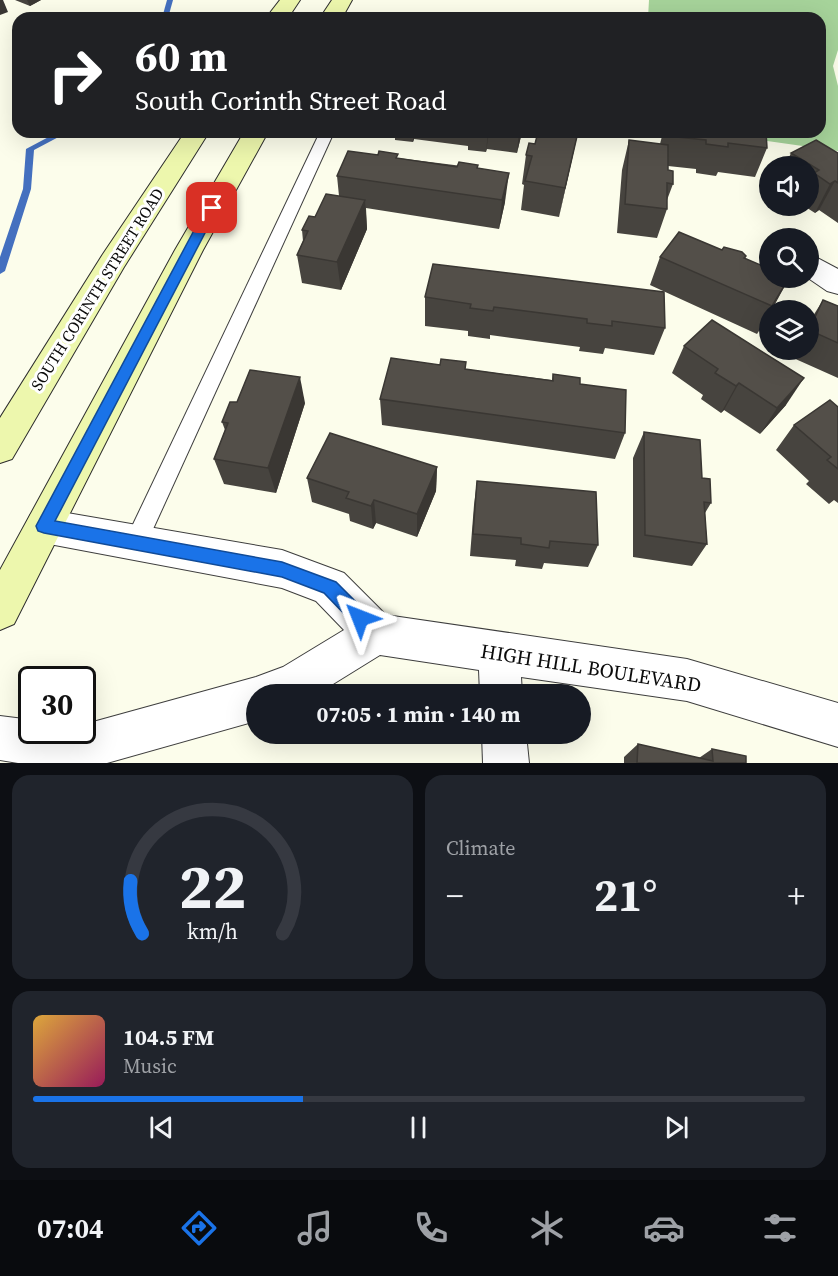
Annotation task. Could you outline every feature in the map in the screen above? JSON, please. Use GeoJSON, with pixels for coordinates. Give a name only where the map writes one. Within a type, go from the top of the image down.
{"type":"FeatureCollection","features":[{"type":"Feature","properties":{"kind":"main road","name":"SOUTH CORINTH STREET ROAD"},"geometry":{"type":"LineString","coordinates":[[0,448],[113,261],[193,138]]}},
{"type":"Feature","properties":{"kind":"main road"},"geometry":{"type":"LineString","coordinates":[[0,610],[189,250],[253,138]]}},
{"type":"Feature","properties":{"kind":"street"},"geometry":{"type":"LineString","coordinates":[[819,270],[838,282]]}},
{"type":"Feature","properties":{"kind":"street"},"geometry":{"type":"LineString","coordinates":[[44,526],[282,569],[330,587],[376,634],[293,684]]}},
{"type":"Feature","properties":{"kind":"street","name":"HIGH HILL BOULEVARD"},"geometry":{"type":"LineString","coordinates":[[376,634],[687,680],[838,725]]}},
{"type":"Feature","properties":{"kind":"street"},"geometry":{"type":"LineString","coordinates":[[499,654],[500,684]]}},
{"type":"Feature","properties":{"kind":"street"},"geometry":{"type":"LineString","coordinates":[[0,738],[77,749],[246,702]]}},
{"type":"Feature","properties":{"kind":"street"},"geometry":{"type":"LineString","coordinates":[[505,744],[506,763]]}},
{"type":"Feature","properties":{"kind":"lane"},"geometry":{"type":"LineString","coordinates":[[135,544],[324,138]]}},
{"type":"Feature","properties":{"kind":"green space"},"geometry":{"type":"Polygon","coordinates":[[[649,0],[838,0],[838,50],[833,66],[838,86],[838,151],[746,138],[826,138],[826,12],[648,12],[649,0]]]}},
{"type":"Feature","properties":{"kind":"building"},"geometry":{"type":"Polygon","coordinates":[[[536,138],[577,138],[565,188],[525,181],[532,156],[526,155],[529,143],[535,144],[536,138]]]}},
{"type":"Feature","properties":{"kind":"building"},"geometry":{"type":"Polygon","coordinates":[[[687,138],[766,138],[767,148],[728,143],[728,147],[706,144],[706,140],[687,138]]]}},
{"type":"Feature","properties":{"kind":"building"},"geometry":{"type":"Polygon","coordinates":[[[629,140],[668,145],[668,170],[673,171],[673,184],[667,183],[667,209],[625,204],[629,140]]]}},
{"type":"Feature","properties":{"kind":"building"},"geometry":{"type":"Polygon","coordinates":[[[816,140],[838,153],[838,183],[835,181],[830,184],[819,176],[819,156],[796,156],[791,153],[816,140]]]}},
{"type":"Feature","properties":{"kind":"building"},"geometry":{"type":"Polygon","coordinates":[[[348,151],[378,155],[379,151],[398,154],[396,158],[457,167],[459,162],[478,165],[477,168],[509,173],[502,200],[337,176],[348,151]]]}},
{"type":"Feature","properties":{"kind":"building"},"geometry":{"type":"Polygon","coordinates":[[[326,194],[365,200],[337,262],[297,255],[308,231],[302,230],[309,216],[315,217],[326,194]]]}},
{"type":"Feature","properties":{"kind":"building"},"geometry":{"type":"Polygon","coordinates":[[[679,232],[722,250],[724,247],[742,252],[746,256],[744,258],[759,264],[759,288],[783,288],[776,300],[759,300],[660,257],[679,232]]]}},
{"type":"Feature","properties":{"kind":"building"},"geometry":{"type":"Polygon","coordinates":[[[433,264],[664,292],[665,328],[612,321],[612,326],[587,323],[587,319],[494,307],[493,311],[470,308],[471,304],[425,297],[433,264]]]}},
{"type":"Feature","properties":{"kind":"building"},"geometry":{"type":"Polygon","coordinates":[[[823,300],[838,306],[838,343],[819,334],[819,309],[823,300]]]}},
{"type":"Feature","properties":{"kind":"building"},"geometry":{"type":"Polygon","coordinates":[[[712,320],[759,350],[759,360],[775,360],[804,378],[777,408],[739,383],[736,386],[715,373],[718,369],[684,346],[712,320]]]}},
{"type":"Feature","properties":{"kind":"building"},"geometry":{"type":"Polygon","coordinates":[[[391,358],[440,365],[441,359],[466,362],[465,369],[553,381],[553,374],[580,378],[580,384],[626,390],[625,433],[380,399],[391,358]]]}},
{"type":"Feature","properties":{"kind":"building"},"geometry":{"type":"Polygon","coordinates":[[[250,370],[300,377],[268,468],[214,459],[228,423],[222,422],[230,402],[237,402],[250,370]]]}},
{"type":"Feature","properties":{"kind":"building"},"geometry":{"type":"Polygon","coordinates":[[[830,400],[838,407],[838,469],[827,460],[831,457],[794,425],[830,400]]]}},
{"type":"Feature","properties":{"kind":"building"},"geometry":{"type":"Polygon","coordinates":[[[644,432],[700,440],[702,478],[710,479],[711,503],[704,502],[707,544],[645,535],[644,432]]]}},
{"type":"Feature","properties":{"kind":"building"},"geometry":{"type":"Polygon","coordinates":[[[330,433],[437,467],[417,514],[374,500],[371,506],[346,498],[349,492],[307,478],[330,433]]]}},
{"type":"Feature","properties":{"kind":"building"},"geometry":{"type":"Polygon","coordinates":[[[477,481],[596,492],[598,545],[550,541],[549,548],[521,544],[521,538],[473,534],[477,481]]]}},
{"type":"Feature","properties":{"kind":"building"},"geometry":{"type":"Polygon","coordinates":[[[638,744],[713,761],[712,749],[746,756],[746,763],[637,763],[638,744]]]}},
{"type":"Feature","properties":{"kind":"waterway"},"geometry":{"type":"LineString","coordinates":[[167,12],[170,0]]}},
{"type":"Feature","properties":{"kind":"waterway"},"geometry":{"type":"LineString","coordinates":[[0,271],[27,189],[30,149],[52,138]]}},
{"type":"Feature","properties":{"kind":"route"},"geometry":{"type":"LineString","coordinates":[[212,208],[44,526],[282,569],[330,587],[360,618]]}}]}
